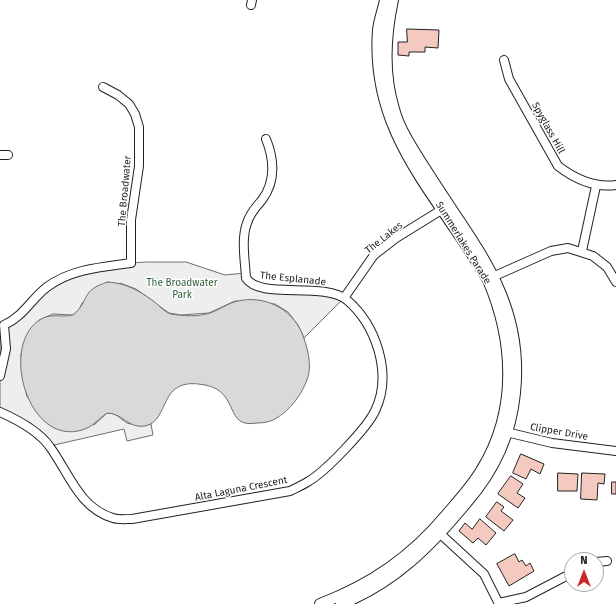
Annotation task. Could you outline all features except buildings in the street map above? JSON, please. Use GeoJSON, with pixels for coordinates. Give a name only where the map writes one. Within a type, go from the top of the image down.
{"type":"FeatureCollection","features":[{"type":"Feature","properties":{"kind":"street","name":"Summerlakes Parade"},"geometry":{"type":"LineString","coordinates":[[320,604],[357,589],[410,553],[437,531],[485,479],[513,407],[516,383],[514,337],[510,316],[491,278],[445,208],[413,166],[387,111],[378,73],[378,30],[385,0]]}},
{"type":"Feature","properties":{"kind":"street","name":"Summerlakes Parade"},"geometry":{"type":"LineString","coordinates":[[393,0],[388,23],[386,66],[394,111],[445,208]]}},
{"type":"Feature","properties":{"kind":"street","name":"Spyglass Hill"},"geometry":{"type":"LineString","coordinates":[[504,60],[509,79],[558,166],[569,174],[596,186],[616,185]]}},
{"type":"Feature","properties":{"kind":"street","name":"The Broadwater"},"geometry":{"type":"LineString","coordinates":[[0,376],[6,349],[2,325],[21,315],[36,296],[63,277],[80,271],[131,263],[131,220],[139,166],[139,127],[135,114],[129,104],[118,95],[103,87]]}},
{"type":"Feature","properties":{"kind":"street","name":"The Esplanade"},"geometry":{"type":"LineString","coordinates":[[266,139],[272,156],[272,176],[269,187],[252,212],[247,223],[244,235],[246,278],[253,285],[268,288],[319,291],[344,298]]}},
{"type":"Feature","properties":{"kind":"street"},"geometry":{"type":"LineString","coordinates":[[582,251],[596,186]]}},
{"type":"Feature","properties":{"kind":"street","name":"The Lakes"},"geometry":{"type":"LineString","coordinates":[[344,298],[374,255],[396,238],[445,208]]}},
{"type":"Feature","properties":{"kind":"street"},"geometry":{"type":"LineString","coordinates":[[491,278],[551,251],[568,248],[582,251],[593,256],[607,266],[616,282]]}},
{"type":"Feature","properties":{"kind":"street","name":"Alta Laguna Crescent"},"geometry":{"type":"LineString","coordinates":[[0,412],[36,432],[50,446],[80,496],[97,510],[114,519],[132,519],[290,491],[310,481],[327,465],[366,427],[376,409],[381,388],[381,359],[375,338],[360,315],[344,298]]}},
{"type":"Feature","properties":{"kind":"street","name":"Clipper Drive"},"geometry":{"type":"LineString","coordinates":[[504,431],[552,443],[616,451]]}},
{"type":"Feature","properties":{"kind":"street","name":"Summerlakes Parade"},"geometry":{"type":"LineString","coordinates":[[340,604],[358,597],[397,573],[422,553],[437,531]]}},
{"type":"Feature","properties":{"kind":"street"},"geometry":{"type":"LineString","coordinates":[[437,531],[484,574],[499,604],[526,597],[564,577]]}},
{"type":"Feature","properties":{"kind":"green space","name":"The Broadwater Park"},"geometry":{"type":"Polygon","coordinates":[[[186,262],[225,275],[245,273],[248,282],[344,298],[304,338],[298,325],[288,312],[275,304],[235,301],[209,313],[181,315],[169,313],[136,289],[120,283],[82,303],[79,310],[73,315],[53,314],[39,320],[21,354],[22,371],[27,397],[94,425],[107,413],[116,415],[130,424],[151,424],[153,435],[127,441],[124,429],[50,446],[0,409],[0,325],[4,325],[63,277],[131,263],[186,262]]]}},
{"type":"Feature","properties":{"kind":"shaded area"},"geometry":{"type":"Polygon","coordinates":[[[108,282],[126,285],[152,300],[166,312],[176,315],[201,315],[213,312],[234,302],[248,300],[257,300],[276,305],[284,310],[297,324],[306,343],[309,372],[303,389],[291,406],[281,416],[264,423],[246,423],[240,421],[224,395],[216,389],[205,385],[190,384],[179,386],[172,392],[159,416],[153,422],[145,426],[134,425],[117,415],[107,413],[92,425],[82,430],[63,431],[47,424],[35,410],[26,392],[21,372],[21,352],[27,334],[42,318],[73,315],[82,305],[89,292],[99,285],[108,282]]]}}]}
